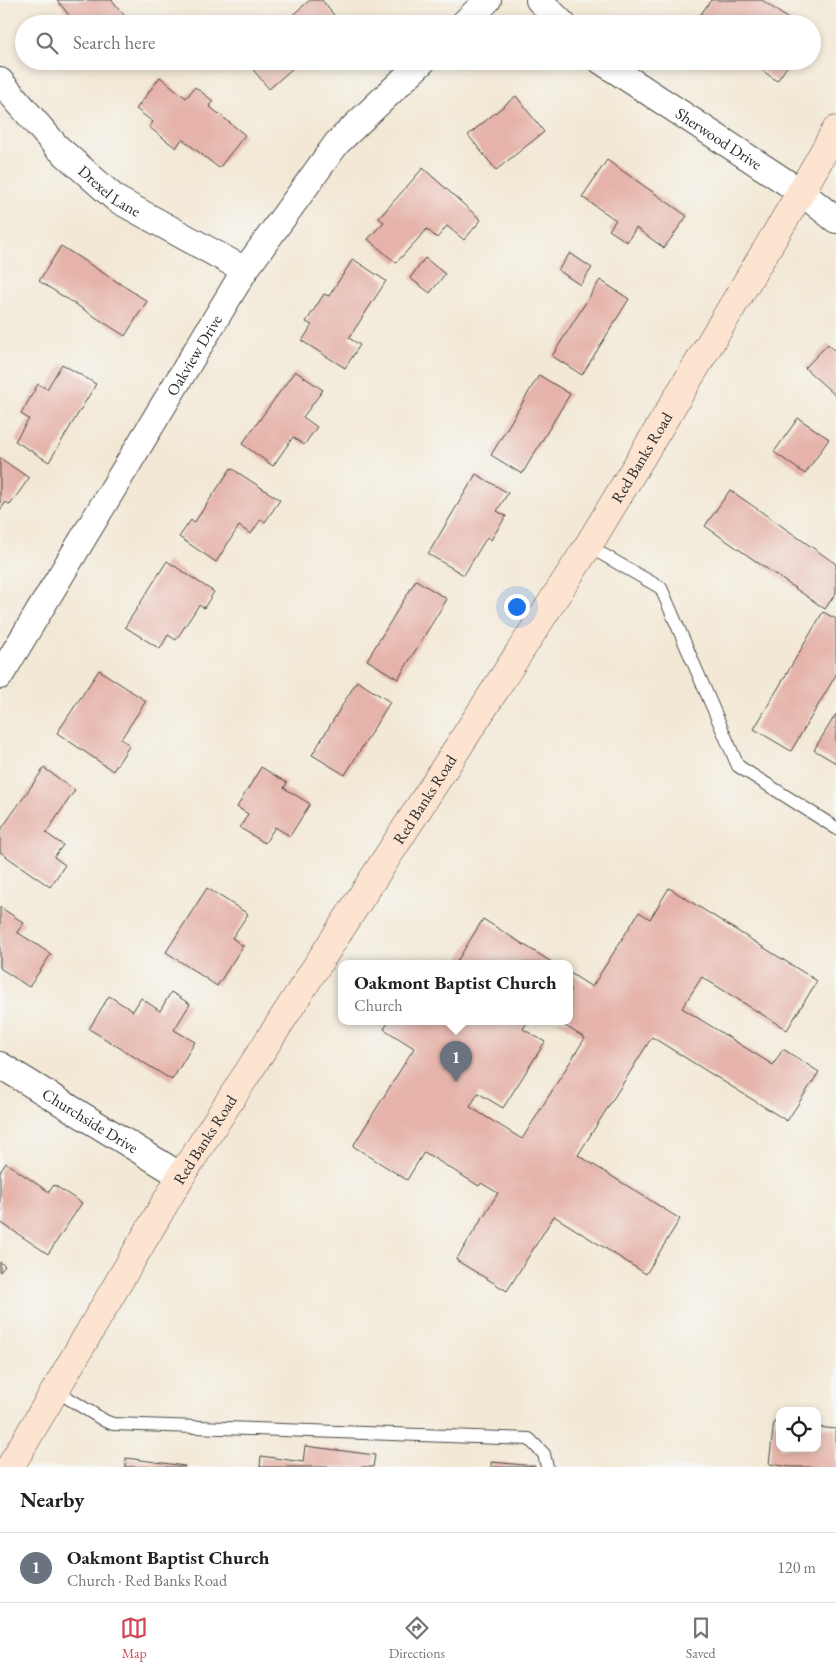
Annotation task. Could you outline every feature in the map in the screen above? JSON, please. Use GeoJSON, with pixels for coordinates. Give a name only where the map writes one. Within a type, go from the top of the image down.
{"type":"FeatureCollection","features":[{"type":"Feature","properties":{"kind":"street"},"geometry":{"type":"LineString","coordinates":[[472,15],[488,0]]}},
{"type":"Feature","properties":{"kind":"street"},"geometry":{"type":"LineString","coordinates":[[538,0],[554,15]]}},
{"type":"Feature","properties":{"kind":"street","name":"Oakview Drive"},"geometry":{"type":"LineString","coordinates":[[0,676],[245,270],[337,143],[414,70]]}},
{"type":"Feature","properties":{"kind":"street","name":"Sherwood Drive"},"geometry":{"type":"LineString","coordinates":[[615,70],[801,192],[836,220]]}},
{"type":"Feature","properties":{"kind":"street","name":"Drexel Lane"},"geometry":{"type":"LineString","coordinates":[[0,81],[56,146],[116,199],[245,270]]}},
{"type":"Feature","properties":{"kind":"street","name":"Red Banks Road"},"geometry":{"type":"LineString","coordinates":[[10,1467],[181,1176],[588,546],[801,192],[836,130]]}},
{"type":"Feature","properties":{"kind":"street","name":"Churchside Drive"},"geometry":{"type":"LineString","coordinates":[[0,1065],[181,1176]]}},
{"type":"Feature","properties":{"kind":"lane"},"geometry":{"type":"LineString","coordinates":[[588,546],[661,588],[738,766],[836,828]]}},
{"type":"Feature","properties":{"kind":"lane"},"geometry":{"type":"LineString","coordinates":[[55,1390],[113,1424],[529,1440],[544,1454],[547,1467]]}},
{"type":"Feature","properties":{"kind":"building"},"geometry":{"type":"Polygon","coordinates":[[[57,0],[112,0],[124,15],[69,15],[57,0]]]}},
{"type":"Feature","properties":{"kind":"building"},"geometry":{"type":"Polygon","coordinates":[[[310,0],[322,0],[334,15],[292,15],[310,0]]]}},
{"type":"Feature","properties":{"kind":"building"},"geometry":{"type":"Polygon","coordinates":[[[711,0],[762,0],[783,15],[700,15],[711,0]]]}},
{"type":"Feature","properties":{"kind":"building"},"geometry":{"type":"Polygon","coordinates":[[[253,70],[291,70],[269,89],[253,70]]]}},
{"type":"Feature","properties":{"kind":"building"},"geometry":{"type":"Polygon","coordinates":[[[762,70],[785,70],[777,81],[762,70]]]}},
{"type":"Feature","properties":{"kind":"building"},"geometry":{"type":"Polygon","coordinates":[[[160,77],[186,98],[195,87],[213,101],[209,106],[245,135],[219,168],[182,139],[176,148],[149,127],[153,122],[136,109],[160,77]]]}},
{"type":"Feature","properties":{"kind":"building"},"geometry":{"type":"Polygon","coordinates":[[[516,96],[544,132],[496,170],[468,135],[516,96]]]}},
{"type":"Feature","properties":{"kind":"building"},"geometry":{"type":"Polygon","coordinates":[[[607,160],[687,216],[664,248],[636,228],[627,242],[609,230],[616,220],[582,197],[607,160]]]}},
{"type":"Feature","properties":{"kind":"building"},"geometry":{"type":"Polygon","coordinates":[[[423,168],[481,220],[464,240],[447,226],[437,238],[427,229],[396,263],[368,239],[384,222],[379,218],[423,168]]]}},
{"type":"Feature","properties":{"kind":"building"},"geometry":{"type":"Polygon","coordinates":[[[61,246],[147,301],[125,336],[39,281],[61,246]]]}},
{"type":"Feature","properties":{"kind":"building"},"geometry":{"type":"Polygon","coordinates":[[[570,253],[592,268],[580,285],[558,270],[570,253]]]}},
{"type":"Feature","properties":{"kind":"building"},"geometry":{"type":"Polygon","coordinates":[[[425,258],[445,274],[430,293],[410,278],[425,258]]]}},
{"type":"Feature","properties":{"kind":"building"},"geometry":{"type":"Polygon","coordinates":[[[353,259],[386,281],[349,338],[360,345],[345,368],[302,341],[312,325],[306,322],[324,294],[329,296],[353,259]]]}},
{"type":"Feature","properties":{"kind":"building"},"geometry":{"type":"Polygon","coordinates":[[[600,280],[629,299],[582,375],[552,356],[600,280]]]}},
{"type":"Feature","properties":{"kind":"building"},"geometry":{"type":"Polygon","coordinates":[[[828,344],[836,352],[836,396],[805,368],[828,344]]]}},
{"type":"Feature","properties":{"kind":"building"},"geometry":{"type":"Polygon","coordinates":[[[62,364],[96,384],[49,462],[15,441],[29,419],[21,414],[38,384],[47,389],[62,364]]]}},
{"type":"Feature","properties":{"kind":"building"},"geometry":{"type":"Polygon","coordinates":[[[295,371],[323,390],[303,417],[317,427],[304,445],[293,437],[273,466],[242,444],[295,371]]]}},
{"type":"Feature","properties":{"kind":"building"},"geometry":{"type":"Polygon","coordinates":[[[539,375],[570,394],[522,474],[491,455],[539,375]]]}},
{"type":"Feature","properties":{"kind":"building"},"geometry":{"type":"Polygon","coordinates":[[[798,418],[829,439],[805,474],[774,452],[798,418]]]}},
{"type":"Feature","properties":{"kind":"building"},"geometry":{"type":"Polygon","coordinates":[[[0,458],[29,478],[10,505],[6,502],[0,510],[0,458]]]}},
{"type":"Feature","properties":{"kind":"building"},"geometry":{"type":"Polygon","coordinates":[[[231,468],[280,500],[265,522],[261,519],[251,534],[239,526],[216,562],[179,537],[191,520],[194,523],[231,468]]]}},
{"type":"Feature","properties":{"kind":"building"},"geometry":{"type":"Polygon","coordinates":[[[476,474],[508,493],[497,511],[506,516],[491,540],[487,537],[464,575],[428,554],[476,474]]]}},
{"type":"Feature","properties":{"kind":"building"},"geometry":{"type":"Polygon","coordinates":[[[730,490],[836,564],[836,593],[825,609],[705,526],[730,490]]]}},
{"type":"Feature","properties":{"kind":"building"},"geometry":{"type":"Polygon","coordinates":[[[167,561],[214,592],[204,608],[199,605],[176,640],[168,635],[160,649],[125,627],[167,561]]]}},
{"type":"Feature","properties":{"kind":"building"},"geometry":{"type":"Polygon","coordinates":[[[416,580],[447,599],[398,679],[367,660],[416,580]]]}},
{"type":"Feature","properties":{"kind":"building"},"geometry":{"type":"Polygon","coordinates":[[[823,612],[836,619],[836,675],[791,751],[754,729],[823,612]]]}},
{"type":"Feature","properties":{"kind":"building"},"geometry":{"type":"Polygon","coordinates":[[[99,670],[146,701],[121,739],[130,745],[113,771],[57,733],[99,670]]]}},
{"type":"Feature","properties":{"kind":"building"},"geometry":{"type":"Polygon","coordinates":[[[357,681],[390,702],[345,775],[312,755],[357,681]]]}},
{"type":"Feature","properties":{"kind":"building"},"geometry":{"type":"Polygon","coordinates":[[[836,714],[836,763],[814,750],[836,714]]]}},
{"type":"Feature","properties":{"kind":"building"},"geometry":{"type":"Polygon","coordinates":[[[261,767],[287,783],[284,788],[310,804],[290,836],[275,827],[265,843],[240,828],[248,814],[237,807],[261,767]]]}},
{"type":"Feature","properties":{"kind":"building"},"geometry":{"type":"Polygon","coordinates":[[[44,768],[75,790],[46,833],[63,845],[54,857],[65,865],[50,887],[0,852],[0,831],[44,768]]]}},
{"type":"Feature","properties":{"kind":"building"},"geometry":{"type":"Polygon","coordinates":[[[207,888],[248,914],[232,938],[243,946],[217,986],[166,952],[207,888]]]}},
{"type":"Feature","properties":{"kind":"building"},"geometry":{"type":"Polygon","coordinates":[[[669,888],[817,981],[787,1030],[702,977],[682,1008],[773,1065],[783,1049],[819,1072],[787,1121],[652,1037],[578,1155],[680,1219],[646,1274],[554,1216],[507,1291],[456,1260],[498,1193],[481,1183],[479,1186],[424,1152],[407,1180],[353,1146],[414,1048],[384,1029],[386,1025],[526,1025],[523,1029],[545,1042],[503,1108],[478,1093],[470,1107],[522,1139],[585,1038],[564,1025],[573,1025],[573,975],[592,987],[639,912],[650,919],[669,888]]]}},
{"type":"Feature","properties":{"kind":"building"},"geometry":{"type":"Polygon","coordinates":[[[0,907],[24,923],[17,932],[51,954],[29,987],[0,968],[0,907]]]}},
{"type":"Feature","properties":{"kind":"building"},"geometry":{"type":"Polygon","coordinates":[[[483,919],[548,960],[458,960],[483,919]]]}},
{"type":"Feature","properties":{"kind":"building"},"geometry":{"type":"Polygon","coordinates":[[[171,992],[190,1004],[174,1030],[195,1042],[172,1080],[89,1029],[109,996],[133,1011],[141,998],[160,1011],[171,992]]]}},
{"type":"Feature","properties":{"kind":"building"},"geometry":{"type":"Polygon","coordinates":[[[6,1163],[49,1192],[54,1185],[82,1203],[48,1254],[0,1222],[0,1212],[2,1210],[0,1208],[0,1172],[6,1163]]]}},
{"type":"Feature","properties":{"kind":"building"},"geometry":{"type":"Polygon","coordinates":[[[0,1262],[5,1266],[0,1272],[0,1262]]]}},
{"type":"Feature","properties":{"kind":"building"},"geometry":{"type":"Polygon","coordinates":[[[774,1422],[776,1422],[776,1452],[821,1452],[821,1427],[836,1429],[836,1467],[791,1467],[769,1464],[774,1422]]]}},
{"type":"Feature","properties":{"kind":"building"},"geometry":{"type":"Polygon","coordinates":[[[305,1446],[375,1455],[373,1467],[260,1467],[261,1456],[303,1462],[305,1446]]]}},
{"type":"Feature","properties":{"kind":"building"},"geometry":{"type":"Polygon","coordinates":[[[126,1458],[185,1466],[185,1467],[125,1467],[126,1458]]]}},
{"type":"Feature","properties":{"kind":"building"},"geometry":{"type":"Polygon","coordinates":[[[491,1462],[535,1466],[535,1467],[491,1467],[491,1462]]]}},
{"type":"Feature","properties":{"kind":"place","name":"Oakmont Baptist Church"},"geometry":{"type":"Point","coordinates":[456,1082]}}]}
